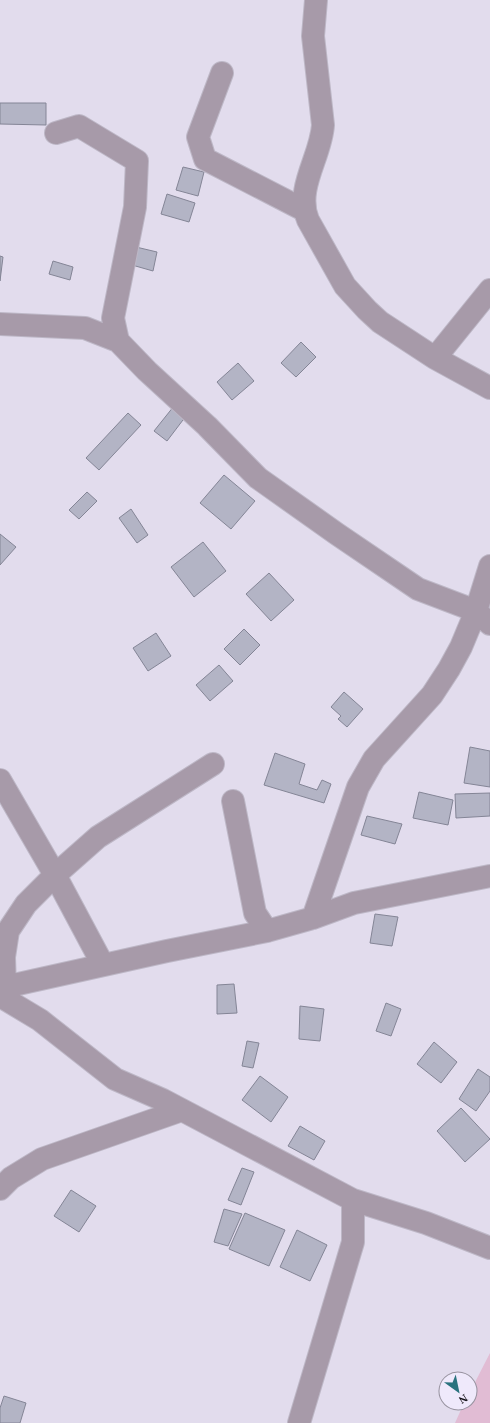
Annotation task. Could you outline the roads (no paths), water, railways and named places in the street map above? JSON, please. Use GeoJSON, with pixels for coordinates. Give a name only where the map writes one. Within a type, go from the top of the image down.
{"type":"FeatureCollection","features":[{"type":"Feature","properties":{"kind":"street"},"geometry":{"type":"LineString","coordinates":[[316,0],[313,36],[323,118],[322,133],[309,175],[304,202],[304,210],[308,220],[346,286],[367,310],[380,322],[435,358],[490,388]]}},
{"type":"Feature","properties":{"kind":"street"},"geometry":{"type":"LineString","coordinates":[[222,73],[198,137],[205,159],[304,210]]}},
{"type":"Feature","properties":{"kind":"street"},"geometry":{"type":"LineString","coordinates":[[56,133],[79,126],[137,161],[135,207],[113,318],[118,341]]}},
{"type":"Feature","properties":{"kind":"street"},"geometry":{"type":"LineString","coordinates":[[435,358],[490,290]]}},
{"type":"Feature","properties":{"kind":"street"},"geometry":{"type":"LineString","coordinates":[[0,324],[85,328],[118,341],[147,371],[207,426],[258,478],[418,589],[483,617]]}},
{"type":"Feature","properties":{"kind":"street"},"geometry":{"type":"LineString","coordinates":[[313,918],[358,787],[365,773],[374,759],[432,695],[449,669],[461,646],[483,617],[490,566]]}},
{"type":"Feature","properties":{"kind":"street"},"geometry":{"type":"LineString","coordinates":[[2,990],[4,957],[8,931],[26,904],[55,875],[98,837],[212,764]]}},
{"type":"Feature","properties":{"kind":"street"},"geometry":{"type":"LineString","coordinates":[[0,780],[55,875],[103,965]]}},
{"type":"Feature","properties":{"kind":"street"},"geometry":{"type":"LineString","coordinates":[[233,801],[255,913],[267,931]]}},
{"type":"Feature","properties":{"kind":"street"},"geometry":{"type":"LineString","coordinates":[[2,990],[103,965],[267,931],[313,918],[354,903],[490,876]]}},
{"type":"Feature","properties":{"kind":"street"},"geometry":{"type":"LineString","coordinates":[[2,990],[115,1079],[163,1100],[354,1200],[426,1223],[490,1248]]}},
{"type":"Feature","properties":{"kind":"street"},"geometry":{"type":"LineString","coordinates":[[0,1189],[11,1178],[42,1159],[182,1110]]}},
{"type":"Feature","properties":{"kind":"street"},"geometry":{"type":"LineString","coordinates":[[299,1423],[353,1242],[354,1200]]}}]}
